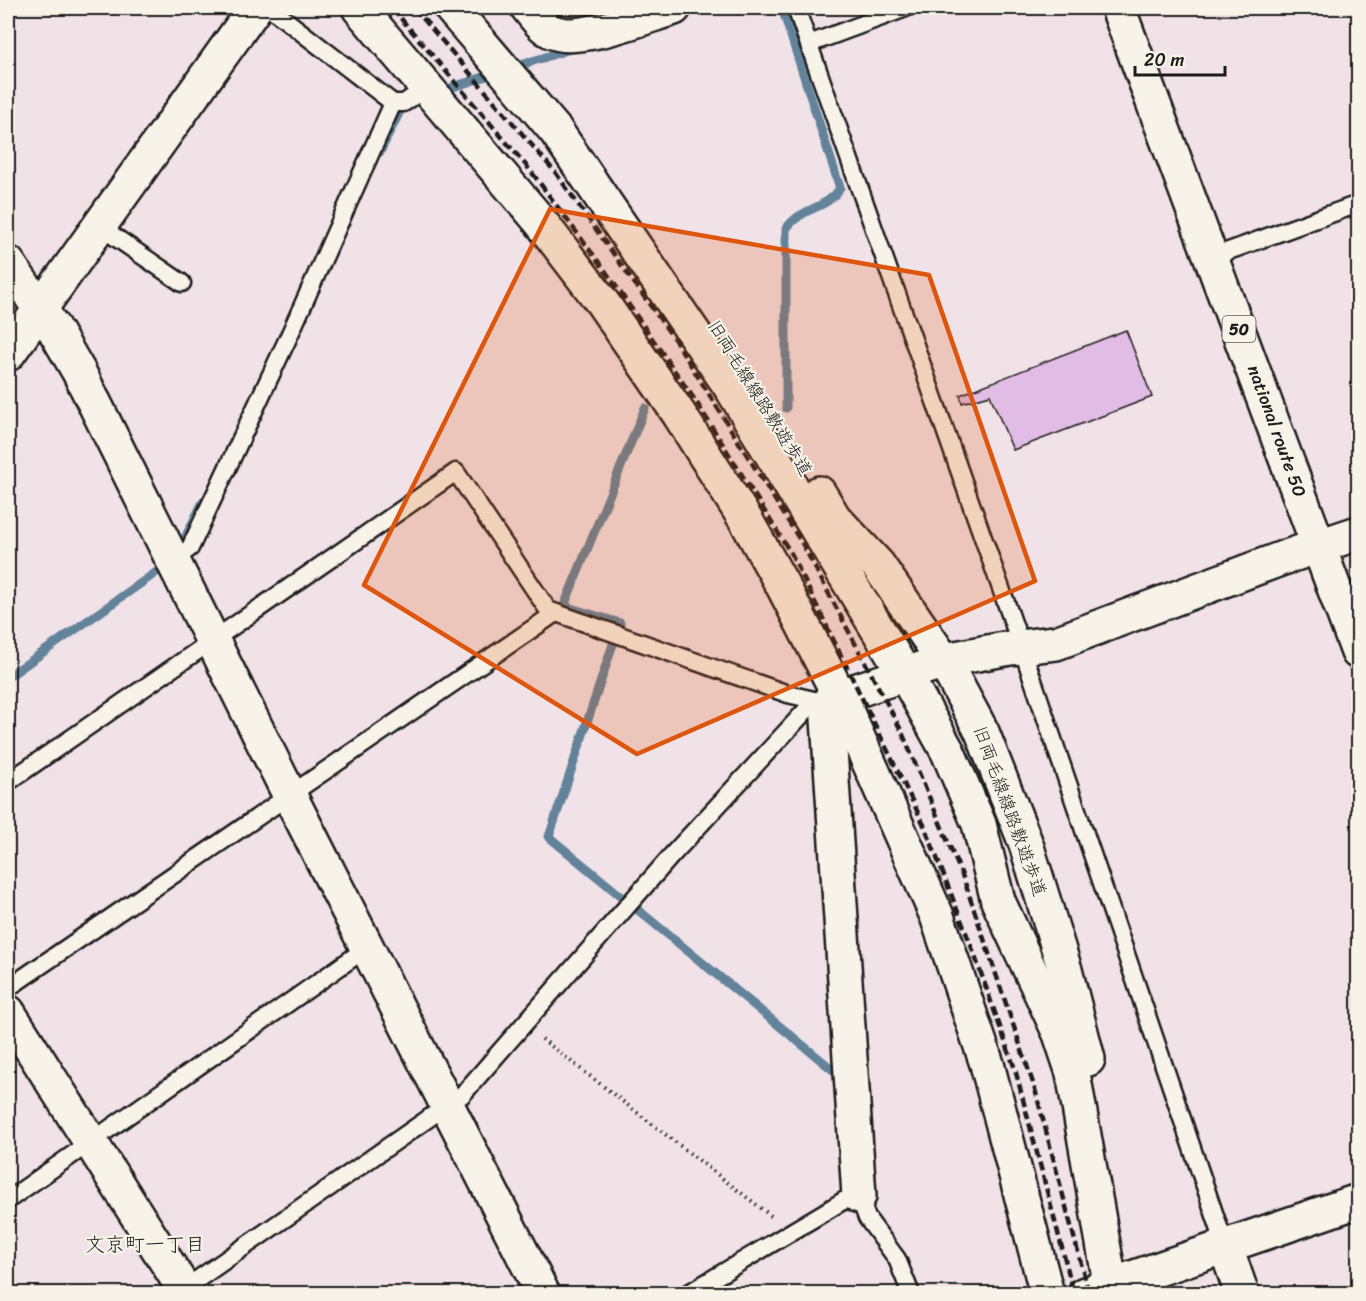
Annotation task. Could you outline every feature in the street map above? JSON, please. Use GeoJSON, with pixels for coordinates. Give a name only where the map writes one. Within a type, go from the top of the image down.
{"type":"FeatureCollection","features":[{"type":"Feature","properties":{"kind":"main road"},"geometry":{"type":"LineString","coordinates":[[8,354],[255,8]]}},
{"type":"Feature","properties":{"kind":"main road"},"geometry":{"type":"LineString","coordinates":[[359,8],[540,221],[644,361],[747,522],[830,699],[937,916],[987,1064],[1047,1293]]}},
{"type":"Feature","properties":{"kind":"main road","name":"旧両毛線線路敷遊歩道"},"geometry":{"type":"LineString","coordinates":[[451,8],[556,131],[649,233],[736,355],[834,518],[878,565],[944,661],[982,732],[1026,844],[1065,970],[1087,1055],[1115,1289]]}},
{"type":"Feature","properties":{"kind":"main road"},"geometry":{"type":"LineString","coordinates":[[528,8],[549,31],[563,35],[582,34],[674,8]]}},
{"type":"Feature","properties":{"kind":"main road","name":"national route 50"},"geometry":{"type":"LineString","coordinates":[[1118,8],[1359,652]]}},
{"type":"Feature","properties":{"kind":"main road","name":"旧両毛線線路敷遊歩道"},"geometry":{"type":"LineString","coordinates":[[556,131],[732,389],[905,674],[948,752],[979,824],[998,901],[1060,1034],[1073,1073],[1115,1289]]}},
{"type":"Feature","properties":{"kind":"main road"},"geometry":{"type":"LineString","coordinates":[[8,263],[75,363],[289,794],[543,1293]]}},
{"type":"Feature","properties":{"kind":"main road"},"geometry":{"type":"LineString","coordinates":[[830,699],[944,661],[1010,648],[1056,643],[1359,533]]}},
{"type":"Feature","properties":{"kind":"main road"},"geometry":{"type":"LineString","coordinates":[[830,699],[828,719],[859,1196]]}},
{"type":"Feature","properties":{"kind":"main road"},"geometry":{"type":"LineString","coordinates":[[8,1012],[183,1292]]}},
{"type":"Feature","properties":{"kind":"main road"},"geometry":{"type":"LineString","coordinates":[[1115,1289],[1359,1201]]}},
{"type":"Feature","properties":{"kind":"main road"},"geometry":{"type":"LineString","coordinates":[[1226,1248],[1242,1293]]}},
{"type":"Feature","properties":{"kind":"lane"},"geometry":{"type":"LineString","coordinates":[[270,8],[393,104],[404,103],[427,87]]}},
{"type":"Feature","properties":{"kind":"lane"},"geometry":{"type":"LineString","coordinates":[[796,8],[1022,648],[1226,1248]]}},
{"type":"Feature","properties":{"kind":"lane"},"geometry":{"type":"LineString","coordinates":[[809,44],[906,8]]}},
{"type":"Feature","properties":{"kind":"lane"},"geometry":{"type":"LineString","coordinates":[[173,561],[190,548],[289,336],[393,104]]}},
{"type":"Feature","properties":{"kind":"lane"},"geometry":{"type":"LineString","coordinates":[[1212,257],[1359,204]]}},
{"type":"Feature","properties":{"kind":"lane"},"geometry":{"type":"LineString","coordinates":[[99,226],[182,283]]}},
{"type":"Feature","properties":{"kind":"lane"},"geometry":{"type":"LineString","coordinates":[[8,782],[456,472],[548,610],[554,614],[584,621],[788,694],[830,699]]}},
{"type":"Feature","properties":{"kind":"lane"},"geometry":{"type":"LineString","coordinates":[[8,988],[554,614]]}},
{"type":"Feature","properties":{"kind":"lane"},"geometry":{"type":"LineString","coordinates":[[183,1292],[462,1095],[672,855],[810,706],[830,699]]}},
{"type":"Feature","properties":{"kind":"lane"},"geometry":{"type":"LineString","coordinates":[[8,1200],[368,947]]}},
{"type":"Feature","properties":{"kind":"lane"},"geometry":{"type":"LineString","coordinates":[[687,1293],[843,1201],[859,1196],[867,1218],[897,1259],[911,1293]]}},
{"type":"Feature","properties":{"kind":"path"},"geometry":{"type":"LineString","coordinates":[[524,1024],[778,1222],[789,1233]]}},
{"type":"Feature","properties":{"kind":"highlighted area"},"geometry":{"type":"Polygon","coordinates":[[[550,209],[929,275],[1035,581],[637,754],[364,585],[550,209]]]}},
{"type":"Feature","properties":{"kind":"building"},"geometry":{"type":"Polygon","coordinates":[[[1126,330],[1152,397],[1013,450],[990,395],[962,403],[960,395],[1126,330]]]}},
{"type":"Feature","properties":{"kind":"waterway"},"geometry":{"type":"LineString","coordinates":[[782,8],[840,188],[835,195],[799,216],[786,229],[786,408]]}},
{"type":"Feature","properties":{"kind":"waterway"},"geometry":{"type":"LineString","coordinates":[[512,68],[573,48]]}},
{"type":"Feature","properties":{"kind":"waterway"},"geometry":{"type":"LineString","coordinates":[[438,92],[499,72]]}},
{"type":"Feature","properties":{"kind":"waterway"},"geometry":{"type":"LineString","coordinates":[[380,152],[404,103],[407,102]]}},
{"type":"Feature","properties":{"kind":"waterway"},"geometry":{"type":"LineString","coordinates":[[645,408],[564,606],[620,623],[549,837],[833,1070]]}},
{"type":"Feature","properties":{"kind":"waterway"},"geometry":{"type":"LineString","coordinates":[[177,554],[203,502]]}},
{"type":"Feature","properties":{"kind":"waterway"},"geometry":{"type":"LineString","coordinates":[[8,677],[168,564]]}},
{"type":"Feature","properties":{"kind":"railway"},"geometry":{"type":"LineString","coordinates":[[392,8],[530,170],[604,269],[697,403],[792,555],[925,827],[972,948],[1015,1069],[1074,1294]]}},
{"type":"Feature","properties":{"kind":"railway"},"geometry":{"type":"LineString","coordinates":[[414,8],[555,172],[677,343],[803,545],[901,730],[964,880],[1035,1089],[1089,1294]]}},
{"type":"Feature","properties":{"kind":"district","name":"文京町一丁目"},"geometry":{"type":"Point","coordinates":[145,1244]}}]}
